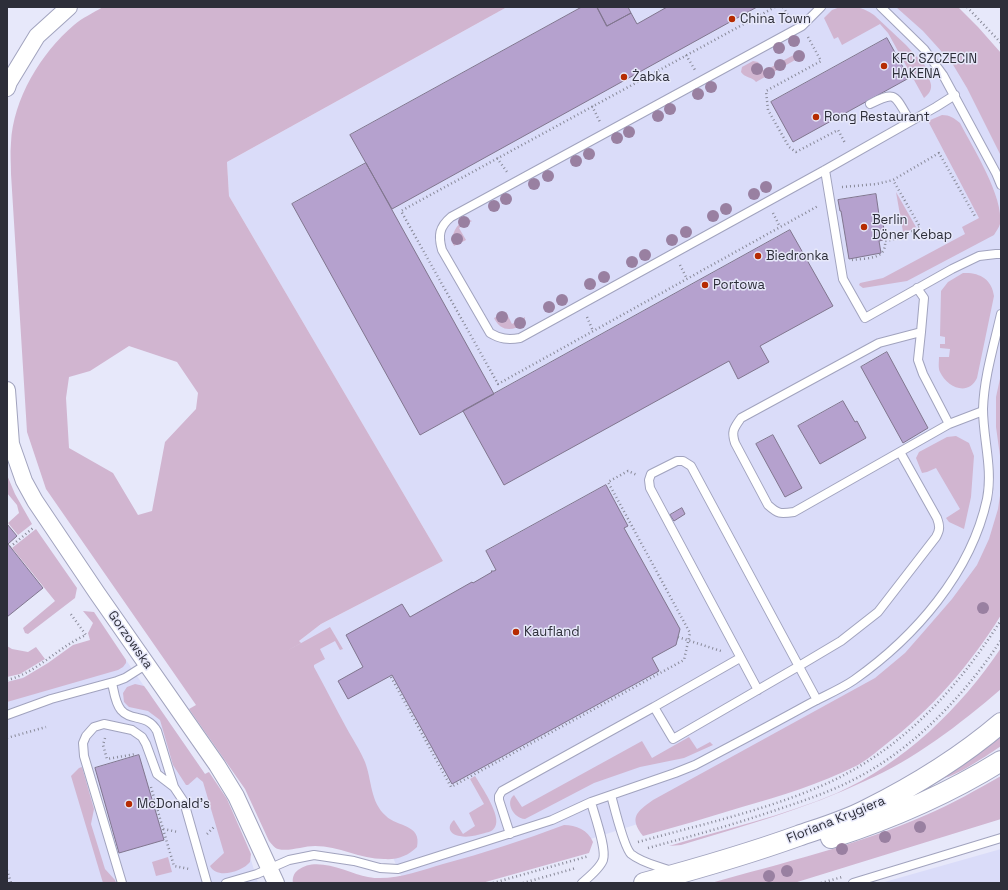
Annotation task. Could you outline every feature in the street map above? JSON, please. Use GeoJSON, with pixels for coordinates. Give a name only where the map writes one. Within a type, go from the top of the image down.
{"type":"FeatureCollection","features":[{"type":"Feature","properties":{"kind":"street"},"geometry":{"type":"LineString","coordinates":[[7,88],[9,82],[37,36],[69,7]]}},
{"type":"Feature","properties":{"kind":"street","name":"Gorzowska"},"geometry":{"type":"LineString","coordinates":[[7,390],[11,444],[24,481],[35,501],[88,580],[218,765],[236,796],[273,876]]}},
{"type":"Feature","properties":{"kind":"street","name":"Floriana Krygiera"},"geometry":{"type":"LineString","coordinates":[[644,883],[775,844],[814,831],[865,811],[938,770],[1001,723]]}},
{"type":"Feature","properties":{"kind":"street","name":"Floriana Krygiera"},"geometry":{"type":"LineString","coordinates":[[678,874],[750,863],[839,836],[944,793],[1001,761]]}},
{"type":"Feature","properties":{"kind":"lane"},"geometry":{"type":"LineString","coordinates":[[821,7],[802,26],[451,217],[442,227],[440,233],[440,244],[444,254],[490,333],[503,339],[511,340],[520,338],[852,155],[955,95]]}},
{"type":"Feature","properties":{"kind":"lane"},"geometry":{"type":"LineString","coordinates":[[881,7],[924,49],[943,75],[955,95],[1001,185]]}},
{"type":"Feature","properties":{"kind":"lane"},"geometry":{"type":"LineString","coordinates":[[870,104],[886,96],[891,96],[896,98],[907,116]]}},
{"type":"Feature","properties":{"kind":"lane"},"geometry":{"type":"LineString","coordinates":[[825,170],[843,279],[865,318],[917,288],[979,256],[1001,254]]}},
{"type":"Feature","properties":{"kind":"lane"},"geometry":{"type":"LineString","coordinates":[[917,288],[924,298],[918,360],[923,374],[949,424]]}},
{"type":"Feature","properties":{"kind":"lane"},"geometry":{"type":"LineString","coordinates":[[226,883],[273,876],[289,860],[314,856],[354,861],[380,868],[398,869],[510,834],[552,820],[591,802],[695,765],[853,681],[881,660],[910,632],[956,576],[979,527],[987,497],[990,470],[983,410],[984,393],[1001,314]]}},
{"type":"Feature","properties":{"kind":"lane"},"geometry":{"type":"LineString","coordinates":[[921,332],[879,343],[741,418],[732,434],[735,444],[768,505],[776,512],[783,514],[794,512],[949,424],[983,410]]}},
{"type":"Feature","properties":{"kind":"lane"},"geometry":{"type":"LineString","coordinates":[[654,707],[673,739],[841,641],[878,612],[940,531],[940,524],[937,518],[900,452]]}},
{"type":"Feature","properties":{"kind":"lane"},"geometry":{"type":"LineString","coordinates":[[758,690],[650,488],[648,480],[651,474],[677,460],[683,461],[690,466],[817,700]]}},
{"type":"Feature","properties":{"kind":"lane"},"geometry":{"type":"LineString","coordinates":[[510,834],[499,800],[499,796],[502,791],[740,658]]}},
{"type":"Feature","properties":{"kind":"lane"},"geometry":{"type":"LineString","coordinates":[[7,715],[51,698],[112,683],[125,678],[147,664]]}},
{"type":"Feature","properties":{"kind":"lane"},"geometry":{"type":"LineString","coordinates":[[112,683],[118,704],[122,711],[128,715],[146,720],[155,726],[158,731],[174,787],[184,802],[207,883]]}},
{"type":"Feature","properties":{"kind":"lane"},"geometry":{"type":"LineString","coordinates":[[122,883],[83,749],[86,736],[90,731],[100,725],[108,725],[132,730],[140,734],[146,744],[157,774],[174,787]]}},
{"type":"Feature","properties":{"kind":"lane"},"geometry":{"type":"LineString","coordinates":[[610,795],[628,850],[640,860],[678,874]]}},
{"type":"Feature","properties":{"kind":"lane"},"geometry":{"type":"LineString","coordinates":[[582,883],[593,874],[603,857],[591,802]]}},
{"type":"Feature","properties":{"kind":"lane"},"geometry":{"type":"LineString","coordinates":[[853,883],[1001,838]]}},
{"type":"Feature","properties":{"kind":"path"},"geometry":{"type":"LineString","coordinates":[[775,7],[401,211],[498,384],[820,205],[836,202],[837,187],[877,184],[893,180],[939,153],[976,218]]}},
{"type":"Feature","properties":{"kind":"path"},"geometry":{"type":"LineString","coordinates":[[783,7],[790,19],[802,26],[821,61],[766,91],[768,110],[788,147],[792,150],[796,152],[838,130],[852,155]]}},
{"type":"Feature","properties":{"kind":"path"},"geometry":{"type":"LineString","coordinates":[[967,7],[1001,43]]}},
{"type":"Feature","properties":{"kind":"path"},"geometry":{"type":"LineString","coordinates":[[840,262],[882,254],[885,249],[886,241],[900,238],[920,227],[893,180]]}},
{"type":"Feature","properties":{"kind":"path"},"geometry":{"type":"LineString","coordinates":[[391,678],[451,788],[684,660],[690,633],[608,482],[628,471],[648,480]]}},
{"type":"Feature","properties":{"kind":"path"},"geometry":{"type":"LineString","coordinates":[[10,547],[36,525]]}},
{"type":"Feature","properties":{"kind":"path"},"geometry":{"type":"LineString","coordinates":[[7,680],[29,672],[73,641],[86,635],[70,613]]}},
{"type":"Feature","properties":{"kind":"path"},"geometry":{"type":"LineString","coordinates":[[628,850],[766,806],[821,786],[854,770],[905,735],[940,701],[968,669],[1001,620]]}},
{"type":"Feature","properties":{"kind":"path"},"geometry":{"type":"LineString","coordinates":[[678,637],[740,658]]}},
{"type":"Feature","properties":{"kind":"path"},"geometry":{"type":"LineString","coordinates":[[628,850],[717,829],[792,805],[839,787],[867,772],[916,738],[973,678],[1001,640]]}},
{"type":"Feature","properties":{"kind":"path"},"geometry":{"type":"LineString","coordinates":[[108,725],[103,745],[107,759],[140,754]]}},
{"type":"Feature","properties":{"kind":"path"},"geometry":{"type":"LineString","coordinates":[[7,738],[46,727]]}},
{"type":"Feature","properties":{"kind":"path"},"geometry":{"type":"LineString","coordinates":[[150,785],[174,866],[196,871],[203,869]]}},
{"type":"Feature","properties":{"kind":"path"},"geometry":{"type":"LineString","coordinates":[[163,829],[193,834]]}},
{"type":"Feature","properties":{"kind":"path"},"geometry":{"type":"LineString","coordinates":[[493,883],[603,857]]}},
{"type":"Feature","properties":{"kind":"path"},"geometry":{"type":"LineString","coordinates":[[523,883],[603,857]]}},
{"type":"Feature","properties":{"kind":"path"},"geometry":{"type":"LineString","coordinates":[[7,870],[11,883]]}},
{"type":"Feature","properties":{"kind":"shaded area"},"geometry":{"type":"Polygon","coordinates":[[[103,7],[507,7],[227,162],[229,196],[443,561],[321,624],[299,641],[301,643],[285,652],[330,627],[343,649],[340,650],[335,641],[320,649],[325,659],[314,665],[314,667],[365,762],[374,798],[377,804],[391,820],[408,827],[416,834],[418,840],[417,847],[402,857],[389,859],[366,857],[333,848],[315,846],[282,850],[273,846],[269,841],[245,789],[189,709],[196,705],[46,489],[27,432],[11,174],[11,143],[13,126],[23,94],[40,63],[62,36],[74,25],[103,7]],[[129,346],[90,371],[69,377],[66,398],[69,448],[113,473],[138,515],[152,511],[165,442],[196,409],[198,393],[177,362],[129,346]]]}},
{"type":"Feature","properties":{"kind":"shaded area"},"geometry":{"type":"Polygon","coordinates":[[[507,7],[941,7],[1001,88],[1001,527],[931,642],[704,803],[480,874],[404,883],[299,641],[321,624],[443,561],[229,196],[227,162],[507,7]]]}},
{"type":"Feature","properties":{"kind":"shaded area"},"geometry":{"type":"Polygon","coordinates":[[[840,7],[858,8],[869,12],[906,45],[927,68],[923,70],[931,84],[928,95],[924,98],[888,33],[880,24],[842,45],[838,37],[834,39],[824,18],[832,10],[840,7]]]}},
{"type":"Feature","properties":{"kind":"shaded area"},"geometry":{"type":"Polygon","coordinates":[[[896,7],[958,7],[1001,53],[1001,156],[967,88],[952,63],[923,31],[896,7]]]}},
{"type":"Feature","properties":{"kind":"shaded area"},"geometry":{"type":"Polygon","coordinates":[[[801,51],[804,55],[756,82],[741,72],[742,67],[753,61],[758,62],[764,71],[801,51]]]}},
{"type":"Feature","properties":{"kind":"shaded area"},"geometry":{"type":"Polygon","coordinates":[[[942,115],[952,117],[960,123],[979,159],[993,187],[997,200],[1000,213],[999,227],[994,235],[907,281],[863,288],[859,285],[860,283],[883,278],[965,234],[962,227],[979,218],[928,121],[942,115]]]}},
{"type":"Feature","properties":{"kind":"shaded area"},"geometry":{"type":"Polygon","coordinates":[[[896,192],[916,227],[903,234],[903,232],[896,192]]]}},
{"type":"Feature","properties":{"kind":"shaded area"},"geometry":{"type":"Polygon","coordinates":[[[466,218],[472,221],[459,228],[466,240],[454,246],[452,238],[453,234],[466,218]]]}},
{"type":"Feature","properties":{"kind":"shaded area"},"geometry":{"type":"Polygon","coordinates":[[[963,273],[979,275],[984,278],[991,285],[994,296],[977,378],[973,384],[968,387],[958,388],[947,382],[939,369],[939,357],[949,357],[950,349],[940,348],[940,344],[945,344],[945,337],[940,336],[941,291],[948,282],[963,273]]]}},
{"type":"Feature","properties":{"kind":"shaded area"},"geometry":{"type":"Polygon","coordinates":[[[506,312],[512,324],[525,317],[524,324],[511,329],[500,326],[494,318],[506,312]]]}},
{"type":"Feature","properties":{"kind":"shaded area"},"geometry":{"type":"Polygon","coordinates":[[[1001,374],[1001,463],[996,427],[996,397],[1001,374]]]}},
{"type":"Feature","properties":{"kind":"shaded area"},"geometry":{"type":"Polygon","coordinates":[[[956,436],[969,443],[974,456],[971,497],[964,529],[949,522],[946,518],[960,509],[936,468],[922,473],[916,458],[919,452],[947,437],[956,436]]]}},
{"type":"Feature","properties":{"kind":"shaded area"},"geometry":{"type":"Polygon","coordinates":[[[7,475],[15,494],[32,524],[18,535],[8,523],[19,513],[17,505],[7,493],[7,475]]]}},
{"type":"Feature","properties":{"kind":"shaded area"},"geometry":{"type":"Polygon","coordinates":[[[1001,489],[1001,615],[977,651],[949,685],[918,717],[867,759],[856,766],[814,784],[785,794],[643,836],[636,824],[636,816],[642,808],[653,800],[875,678],[905,653],[952,599],[977,565],[989,539],[998,509],[1001,489]]]}},
{"type":"Feature","properties":{"kind":"shaded area"},"geometry":{"type":"Polygon","coordinates":[[[36,529],[77,588],[75,598],[28,634],[25,633],[23,628],[55,601],[12,548],[36,529]]]}},
{"type":"Feature","properties":{"kind":"shaded area"},"geometry":{"type":"Polygon","coordinates":[[[83,611],[94,612],[126,660],[123,667],[118,670],[7,702],[7,682],[23,678],[48,663],[73,645],[90,640],[88,633],[93,623],[83,611]]]}},
{"type":"Feature","properties":{"kind":"shaded area"},"geometry":{"type":"Polygon","coordinates":[[[7,646],[12,649],[28,652],[36,647],[45,659],[20,674],[7,677],[7,646]]]}},
{"type":"Feature","properties":{"kind":"shaded area"},"geometry":{"type":"Polygon","coordinates":[[[1001,648],[1001,689],[953,728],[919,752],[883,772],[843,791],[797,809],[681,845],[669,846],[796,809],[837,793],[862,781],[908,750],[949,713],[985,671],[1001,648]]]}},
{"type":"Feature","properties":{"kind":"shaded area"},"geometry":{"type":"Polygon","coordinates":[[[119,650],[205,774],[208,772],[248,850],[258,883],[7,883],[7,682],[119,650]]]}},
{"type":"Feature","properties":{"kind":"shaded area"},"geometry":{"type":"Polygon","coordinates":[[[135,684],[144,686],[205,774],[209,772],[227,799],[251,854],[250,862],[242,868],[230,873],[218,873],[210,866],[224,853],[203,782],[197,777],[186,785],[173,765],[160,720],[148,711],[129,707],[124,702],[123,693],[127,687],[135,684]]]}},
{"type":"Feature","properties":{"kind":"shaded area"},"geometry":{"type":"Polygon","coordinates":[[[1001,733],[1001,746],[962,771],[941,778],[1001,733]]]}},
{"type":"Feature","properties":{"kind":"shaded area"},"geometry":{"type":"Polygon","coordinates":[[[689,737],[697,749],[710,742],[713,745],[684,758],[640,767],[594,783],[525,819],[517,816],[510,805],[511,798],[514,795],[522,807],[642,741],[652,758],[689,737]]]}},
{"type":"Feature","properties":{"kind":"shaded area"},"geometry":{"type":"Polygon","coordinates":[[[82,767],[94,809],[91,824],[105,869],[116,883],[103,883],[71,776],[82,767]]]}},
{"type":"Feature","properties":{"kind":"shaded area"},"geometry":{"type":"Polygon","coordinates":[[[475,776],[493,809],[496,816],[496,822],[495,827],[489,832],[463,837],[454,834],[450,830],[450,825],[454,820],[463,834],[475,826],[469,813],[484,804],[470,779],[475,776]]]}},
{"type":"Feature","properties":{"kind":"shaded area"},"geometry":{"type":"Polygon","coordinates":[[[1001,776],[1001,819],[794,883],[711,883],[820,853],[900,826],[964,797],[1001,776]]]}},
{"type":"Feature","properties":{"kind":"shaded area"},"geometry":{"type":"Polygon","coordinates":[[[564,825],[577,827],[588,834],[593,842],[589,853],[482,883],[293,883],[294,874],[298,870],[314,864],[333,866],[371,878],[388,878],[404,875],[489,851],[564,825]]]}},
{"type":"Feature","properties":{"kind":"shaded area"},"geometry":{"type":"Polygon","coordinates":[[[1001,849],[1001,883],[881,883],[1001,849]]]}},
{"type":"Feature","properties":{"kind":"shaded area"},"geometry":{"type":"Polygon","coordinates":[[[168,857],[172,872],[156,876],[152,862],[168,857]]]}},
{"type":"Feature","properties":{"kind":"building"},"geometry":{"type":"Polygon","coordinates":[[[582,7],[597,7],[607,26],[631,13],[637,24],[667,7],[757,7],[392,209],[350,135],[582,7]]]}},
{"type":"Feature","properties":{"kind":"building"},"geometry":{"type":"Polygon","coordinates":[[[597,7],[628,7],[631,13],[607,26],[597,7]]]}},
{"type":"Feature","properties":{"kind":"building"},"geometry":{"type":"Polygon","coordinates":[[[887,38],[909,78],[793,142],[771,102],[887,38]]]}},
{"type":"Feature","properties":{"kind":"building"},"geometry":{"type":"Polygon","coordinates":[[[366,163],[494,394],[420,435],[292,204],[366,163]]]}},
{"type":"Feature","properties":{"kind":"building","name":"Berlin Döner Kebap"},"geometry":{"type":"Polygon","coordinates":[[[876,194],[880,222],[883,222],[884,232],[882,232],[883,240],[879,241],[881,253],[849,259],[838,200],[876,194]]]}},
{"type":"Feature","properties":{"kind":"building"},"geometry":{"type":"Polygon","coordinates":[[[790,230],[833,306],[760,346],[769,362],[738,379],[729,361],[504,485],[463,411],[790,230]]]}},
{"type":"Feature","properties":{"kind":"building"},"geometry":{"type":"Polygon","coordinates":[[[887,352],[928,428],[903,443],[861,367],[887,352]]]}},
{"type":"Feature","properties":{"kind":"building"},"geometry":{"type":"Polygon","coordinates":[[[843,401],[855,422],[857,421],[866,438],[820,464],[798,426],[843,401]]]}},
{"type":"Feature","properties":{"kind":"building"},"geometry":{"type":"Polygon","coordinates":[[[773,435],[802,488],[785,497],[756,444],[773,435]]]}},
{"type":"Feature","properties":{"kind":"building","name":"Kaufland"},"geometry":{"type":"Polygon","coordinates":[[[606,485],[628,526],[624,528],[680,629],[676,645],[652,658],[659,671],[452,784],[392,675],[348,699],[338,681],[363,667],[346,635],[402,604],[410,617],[472,582],[473,583],[492,572],[491,571],[496,570],[486,551],[606,485]]]}},
{"type":"Feature","properties":{"kind":"building"},"geometry":{"type":"Polygon","coordinates":[[[682,508],[685,514],[674,521],[670,515],[682,508]]]}},
{"type":"Feature","properties":{"kind":"building"},"geometry":{"type":"Polygon","coordinates":[[[7,524],[17,536],[8,544],[43,588],[7,617],[7,524]]]}},
{"type":"Feature","properties":{"kind":"building","name":"McDonald's"},"geometry":{"type":"Polygon","coordinates":[[[139,755],[164,840],[119,853],[95,768],[139,755]]]}},
{"type":"Feature","properties":{"kind":"place","name":"China Town"},"geometry":{"type":"Point","coordinates":[732,19]}},
{"type":"Feature","properties":{"kind":"place","name":"KFC SZCZECIN HAKENA"},"geometry":{"type":"Point","coordinates":[884,66]}},
{"type":"Feature","properties":{"kind":"place","name":"Żabka"},"geometry":{"type":"Point","coordinates":[624,77]}},
{"type":"Feature","properties":{"kind":"place","name":"Rong Restaurant"},"geometry":{"type":"Point","coordinates":[816,117]}},
{"type":"Feature","properties":{"kind":"place","name":"Berlin Döner Kebap"},"geometry":{"type":"Point","coordinates":[864,227]}},
{"type":"Feature","properties":{"kind":"place","name":"Biedronka"},"geometry":{"type":"Point","coordinates":[758,256]}},
{"type":"Feature","properties":{"kind":"place","name":"Portowa"},"geometry":{"type":"Point","coordinates":[705,285]}},
{"type":"Feature","properties":{"kind":"place","name":"Kaufland"},"geometry":{"type":"Point","coordinates":[516,632]}},
{"type":"Feature","properties":{"kind":"place","name":"McDonald's"},"geometry":{"type":"Point","coordinates":[129,804]}}]}
